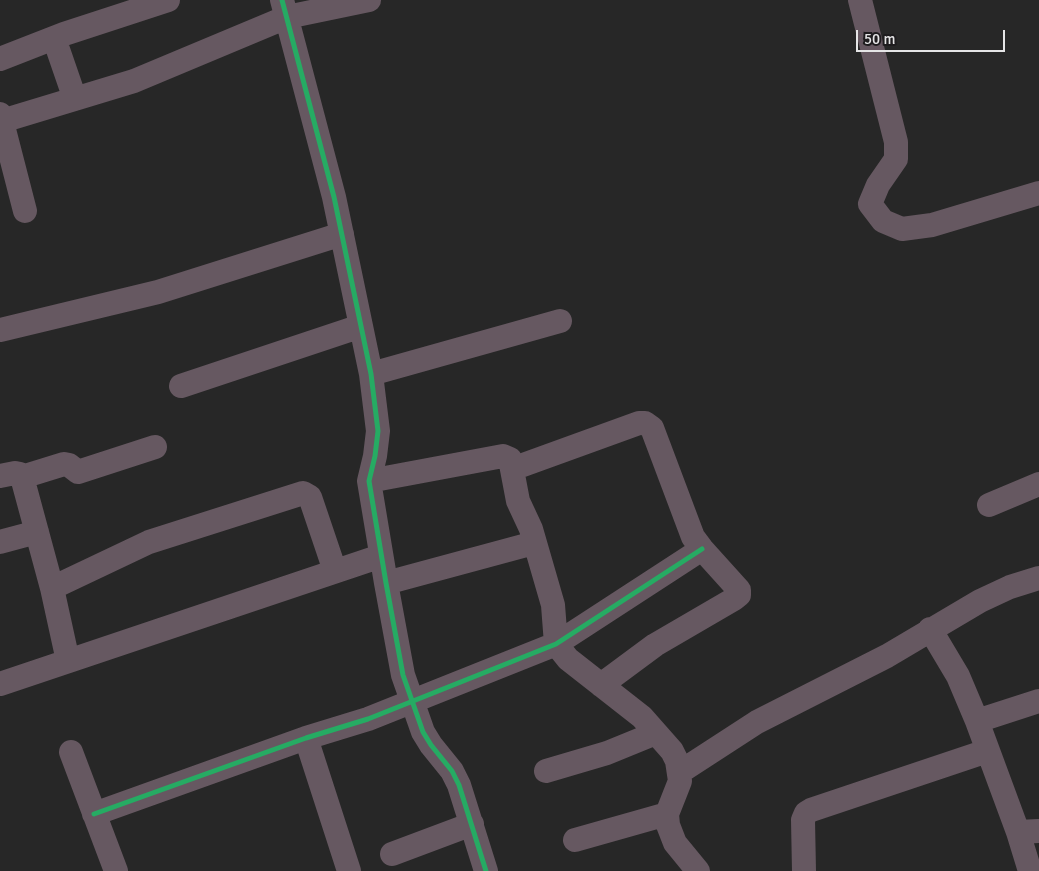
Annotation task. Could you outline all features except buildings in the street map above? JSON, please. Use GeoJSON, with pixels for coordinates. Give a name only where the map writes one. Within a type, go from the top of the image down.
{"type":"FeatureCollection","features":[{"type":"Feature","properties":{"kind":"street"},"geometry":{"type":"LineString","coordinates":[[0,59],[54,38],[168,0]]}},
{"type":"Feature","properties":{"kind":"street"},"geometry":{"type":"LineString","coordinates":[[25,211],[1,118],[75,99],[134,81],[285,8],[369,0]]}},
{"type":"Feature","properties":{"kind":"street"},"geometry":{"type":"LineString","coordinates":[[860,0],[896,142],[896,159],[878,185],[870,204],[883,221],[902,229],[932,225],[1039,193]]}},
{"type":"Feature","properties":{"kind":"street"},"geometry":{"type":"LineString","coordinates":[[285,8],[334,197],[371,374],[378,431],[369,481],[403,675],[422,732],[452,772],[459,785],[486,871]]}},
{"type":"Feature","properties":{"kind":"street"},"geometry":{"type":"LineString","coordinates":[[54,38],[75,99]]}},
{"type":"Feature","properties":{"kind":"street"},"geometry":{"type":"LineString","coordinates":[[0,330],[158,292],[342,234]]}},
{"type":"Feature","properties":{"kind":"street"},"geometry":{"type":"LineString","coordinates":[[371,374],[560,321]]}},
{"type":"Feature","properties":{"kind":"street"},"geometry":{"type":"LineString","coordinates":[[181,386],[361,326]]}},
{"type":"Feature","properties":{"kind":"street"},"geometry":{"type":"LineString","coordinates":[[512,469],[645,423],[652,428],[688,525],[702,549],[739,590],[739,595],[734,599],[648,649],[601,685]]}},
{"type":"Feature","properties":{"kind":"street"},"geometry":{"type":"LineString","coordinates":[[68,661],[37,532],[11,476],[64,464],[78,472],[155,448]]}},
{"type":"Feature","properties":{"kind":"street"},"geometry":{"type":"LineString","coordinates":[[369,481],[503,456],[510,459],[518,501],[531,529],[554,605],[556,644],[568,659],[642,717],[672,751],[680,772],[680,781],[667,814],[668,825],[675,843],[698,871]]}},
{"type":"Feature","properties":{"kind":"street"},"geometry":{"type":"LineString","coordinates":[[989,505],[1039,484]]}},
{"type":"Feature","properties":{"kind":"street"},"geometry":{"type":"LineString","coordinates":[[52,588],[149,542],[303,493],[310,497],[335,571]]}},
{"type":"Feature","properties":{"kind":"street"},"geometry":{"type":"LineString","coordinates":[[0,542],[37,532]]}},
{"type":"Feature","properties":{"kind":"street"},"geometry":{"type":"LineString","coordinates":[[386,583],[534,542]]}},
{"type":"Feature","properties":{"kind":"street"},"geometry":{"type":"LineString","coordinates":[[94,814],[306,738],[355,724],[411,700],[556,644],[702,549]]}},
{"type":"Feature","properties":{"kind":"street"},"geometry":{"type":"LineString","coordinates":[[0,684],[381,556]]}},
{"type":"Feature","properties":{"kind":"street"},"geometry":{"type":"LineString","coordinates":[[680,772],[757,722],[887,656],[930,629],[995,593],[1039,578]]}},
{"type":"Feature","properties":{"kind":"street"},"geometry":{"type":"LineString","coordinates":[[930,629],[958,676],[987,751],[1028,832],[1030,871]]}},
{"type":"Feature","properties":{"kind":"street"},"geometry":{"type":"LineString","coordinates":[[977,721],[1039,701]]}},
{"type":"Feature","properties":{"kind":"street"},"geometry":{"type":"LineString","coordinates":[[546,770],[607,753],[656,733]]}},
{"type":"Feature","properties":{"kind":"street"},"geometry":{"type":"LineString","coordinates":[[306,738],[349,871]]}},
{"type":"Feature","properties":{"kind":"street"},"geometry":{"type":"LineString","coordinates":[[804,871],[803,820],[806,813],[987,751]]}},
{"type":"Feature","properties":{"kind":"street"},"geometry":{"type":"LineString","coordinates":[[71,752],[116,871]]}},
{"type":"Feature","properties":{"kind":"street"},"geometry":{"type":"LineString","coordinates":[[575,840],[667,814]]}},
{"type":"Feature","properties":{"kind":"street"},"geometry":{"type":"LineString","coordinates":[[392,854],[472,824]]}},
{"type":"Feature","properties":{"kind":"cycle path"},"geometry":{"type":"LineString","coordinates":[[282,0],[334,197],[371,374],[378,431],[369,481],[403,675],[423,732],[452,771],[459,785],[486,871]]}},
{"type":"Feature","properties":{"kind":"cycle path"},"geometry":{"type":"LineString","coordinates":[[94,814],[306,738],[368,719],[556,644],[702,549]]}}]}
